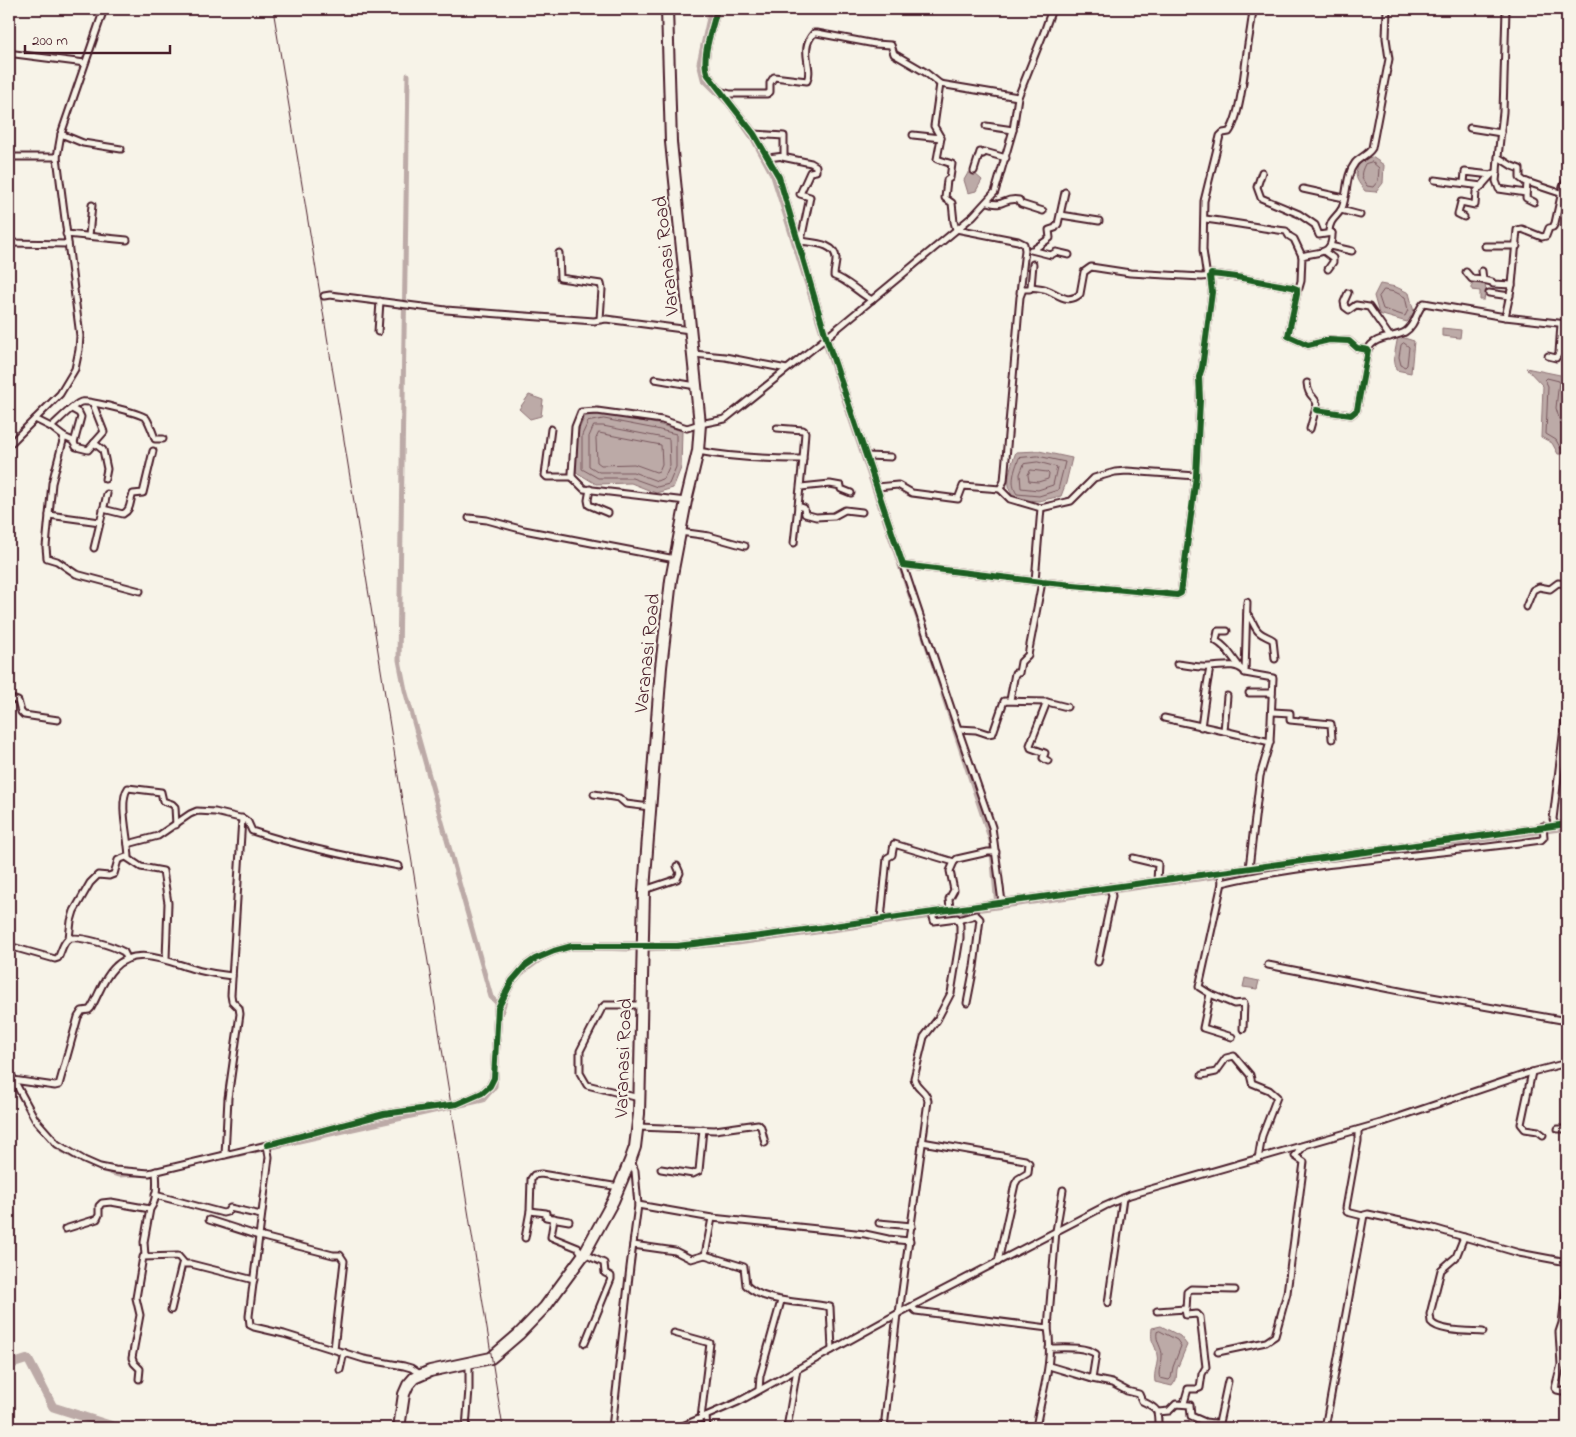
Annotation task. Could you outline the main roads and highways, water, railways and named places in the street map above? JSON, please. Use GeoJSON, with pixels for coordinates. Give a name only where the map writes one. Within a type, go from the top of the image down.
{"type":"FeatureCollection","features":[{"type":"Feature","properties":{"kind":"highway","name":"Varanasi Road"},"geometry":{"type":"LineString","coordinates":[[400,1428],[404,1394],[411,1381],[420,1374],[440,1368],[491,1358],[529,1325],[562,1285],[584,1255],[620,1187],[630,1161],[638,1127],[644,890],[661,667],[675,559],[698,451],[700,424],[671,142],[667,9]]}},
{"type":"Feature","properties":{"kind":"water"},"geometry":{"type":"Polygon","coordinates":[[[1372,157],[1384,165],[1383,183],[1376,192],[1365,191],[1356,176],[1361,159],[1372,157]]]}},
{"type":"Feature","properties":{"kind":"water"},"geometry":{"type":"Polygon","coordinates":[[[968,173],[974,173],[982,180],[976,191],[968,193],[964,180],[968,173]]]}},
{"type":"Feature","properties":{"kind":"water"},"geometry":{"type":"Polygon","coordinates":[[[1472,280],[1484,281],[1486,290],[1484,300],[1480,300],[1480,291],[1472,290],[1472,280]]]}},
{"type":"Feature","properties":{"kind":"water"},"geometry":{"type":"Polygon","coordinates":[[[1380,284],[1396,287],[1409,293],[1414,312],[1407,322],[1379,314],[1374,296],[1380,284]]]}},
{"type":"Feature","properties":{"kind":"water"},"geometry":{"type":"Polygon","coordinates":[[[1442,328],[1461,330],[1460,338],[1442,336],[1442,328]]]}},
{"type":"Feature","properties":{"kind":"water"},"geometry":{"type":"Polygon","coordinates":[[[1398,336],[1414,341],[1411,373],[1396,370],[1394,357],[1398,336]]]}},
{"type":"Feature","properties":{"kind":"water"},"geometry":{"type":"Polygon","coordinates":[[[1526,368],[1565,376],[1561,407],[1567,431],[1567,454],[1558,454],[1552,443],[1541,437],[1543,386],[1526,368]]]}},
{"type":"Feature","properties":{"kind":"water"},"geometry":{"type":"Polygon","coordinates":[[[529,395],[543,400],[541,416],[530,419],[519,409],[529,395]]]}},
{"type":"Feature","properties":{"kind":"water"},"geometry":{"type":"Polygon","coordinates":[[[603,414],[657,424],[682,431],[681,468],[673,488],[656,493],[631,483],[596,484],[576,472],[577,434],[585,416],[603,414]]]}},
{"type":"Feature","properties":{"kind":"water"},"geometry":{"type":"Polygon","coordinates":[[[1039,451],[1072,458],[1061,496],[1039,501],[1014,499],[1009,487],[1009,481],[1010,470],[1016,452],[1039,451]]]}},
{"type":"Feature","properties":{"kind":"water"},"geometry":{"type":"Polygon","coordinates":[[[1245,978],[1259,981],[1257,989],[1243,987],[1245,978]]]}},
{"type":"Feature","properties":{"kind":"water"},"geometry":{"type":"Polygon","coordinates":[[[1161,1326],[1180,1336],[1187,1345],[1177,1369],[1176,1380],[1172,1386],[1155,1382],[1157,1358],[1152,1340],[1152,1328],[1161,1326]]]}},
{"type":"Feature","properties":{"kind":"waterway"},"geometry":{"type":"LineString","coordinates":[[711,9],[699,63],[703,79],[730,106],[753,139],[773,176],[828,352],[942,690]]}},
{"type":"Feature","properties":{"kind":"waterway"},"geometry":{"type":"LineString","coordinates":[[408,75],[399,660],[405,690],[491,997],[502,1008]]}},
{"type":"Feature","properties":{"kind":"waterway"},"geometry":{"type":"LineString","coordinates":[[943,695],[991,841],[997,906]]}},
{"type":"Feature","properties":{"kind":"waterway"},"geometry":{"type":"LineString","coordinates":[[674,948],[738,943],[1567,828]]}},
{"type":"Feature","properties":{"kind":"waterway"},"geometry":{"type":"LineString","coordinates":[[594,948],[630,949]]}},
{"type":"Feature","properties":{"kind":"waterway"},"geometry":{"type":"LineString","coordinates":[[646,949],[666,948]]}},
{"type":"Feature","properties":{"kind":"waterway"},"geometry":{"type":"LineString","coordinates":[[519,975],[542,958]]}},
{"type":"Feature","properties":{"kind":"waterway"},"geometry":{"type":"LineString","coordinates":[[499,1020],[507,994]]}},
{"type":"Feature","properties":{"kind":"waterway"},"geometry":{"type":"LineString","coordinates":[[227,1157],[483,1100],[495,1086],[496,1073]]}},
{"type":"Feature","properties":{"kind":"waterway"},"geometry":{"type":"LineString","coordinates":[[52,1142],[58,1148],[76,1158]]}},
{"type":"Feature","properties":{"kind":"waterway"},"geometry":{"type":"LineString","coordinates":[[100,1169],[118,1175],[140,1174]]}},
{"type":"Feature","properties":{"kind":"waterway"},"geometry":{"type":"LineString","coordinates":[[9,1365],[28,1359],[53,1407],[119,1428]]}},
{"type":"Feature","properties":{"kind":"railway"},"geometry":{"type":"LineString","coordinates":[[273,9],[503,1428]]}}]}
